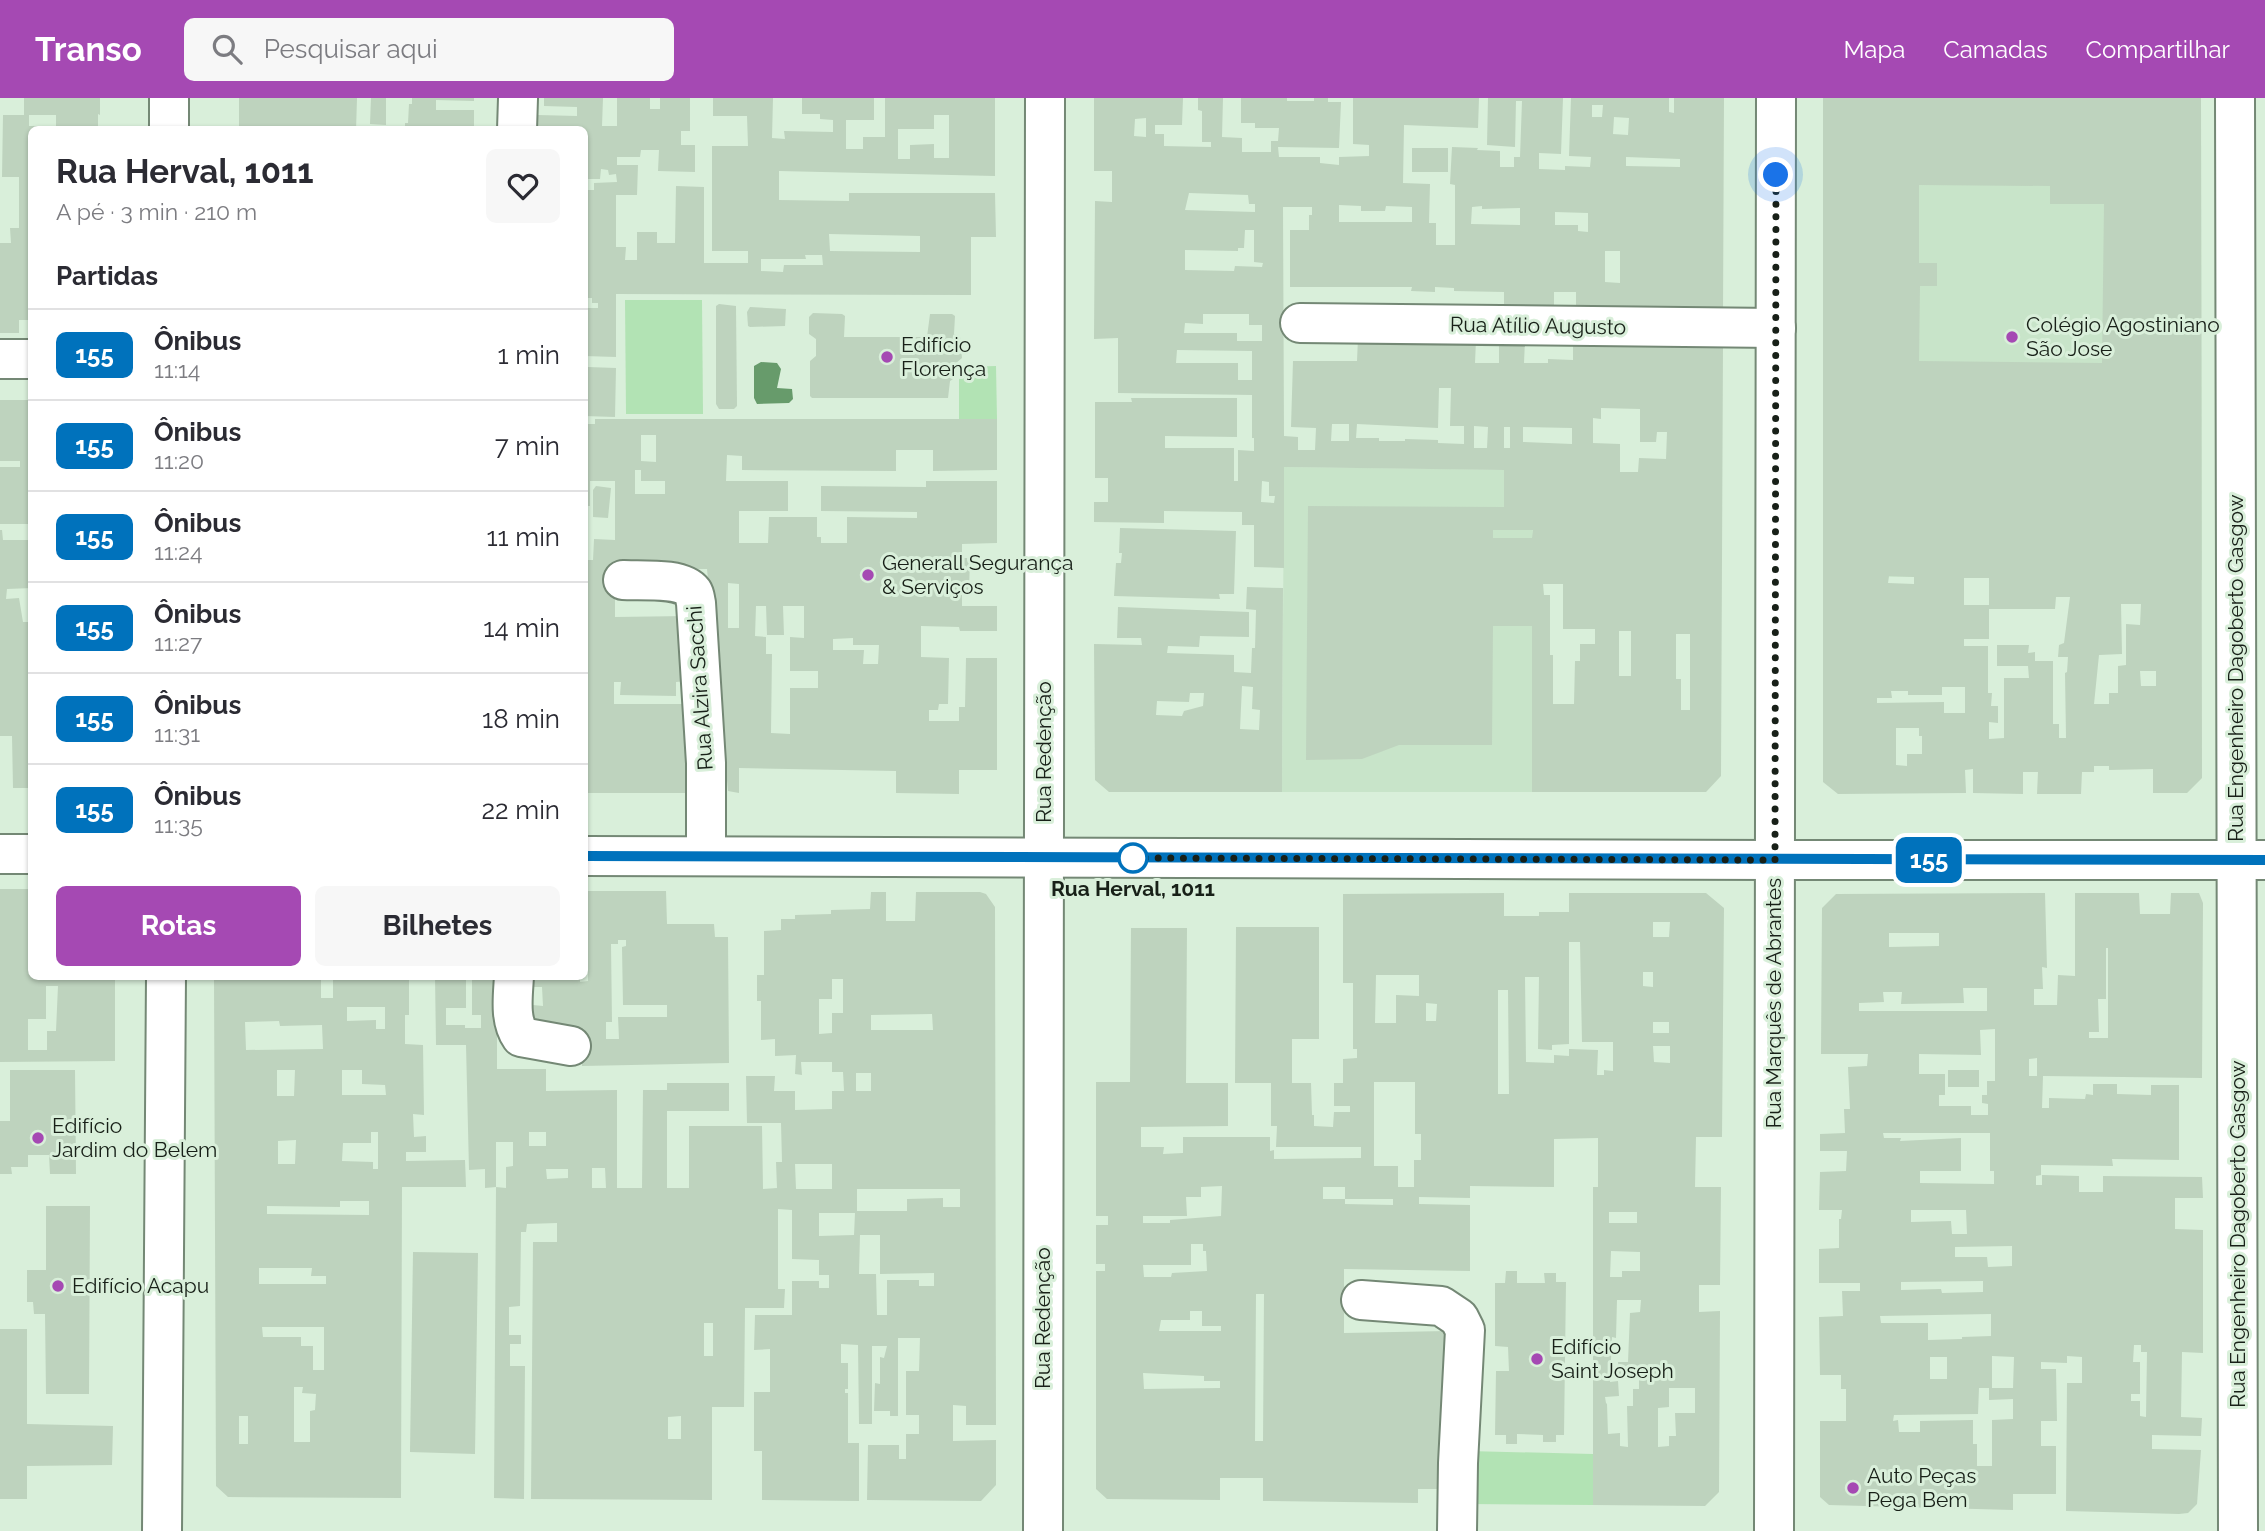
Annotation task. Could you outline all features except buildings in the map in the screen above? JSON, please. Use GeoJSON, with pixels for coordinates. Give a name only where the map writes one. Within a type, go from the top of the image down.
{"type":"FeatureCollection","features":[{"type":"Feature","properties":{"kind":"street"},"geometry":{"type":"LineString","coordinates":[[169,98],[169,126]]}},
{"type":"Feature","properties":{"kind":"street"},"geometry":{"type":"LineString","coordinates":[[517,126],[518,98]]}},
{"type":"Feature","properties":{"kind":"street","name":"Rua Redenção"},"geometry":{"type":"LineString","coordinates":[[1043,1531],[1045,98]]}},
{"type":"Feature","properties":{"kind":"street","name":"Rua Marquês de Abrantes"},"geometry":{"type":"LineString","coordinates":[[1774,1531],[1776,98]]}},
{"type":"Feature","properties":{"kind":"street","name":"Rua Engenheiro Dagoberto Gasgow"},"geometry":{"type":"LineString","coordinates":[[2235,98],[2251,860],[2238,1531]]}},
{"type":"Feature","properties":{"kind":"street","name":"Rua Atílio Augusto"},"geometry":{"type":"LineString","coordinates":[[1300,323],[1776,328]]}},
{"type":"Feature","properties":{"kind":"street"},"geometry":{"type":"LineString","coordinates":[[0,359],[28,359]]}},
{"type":"Feature","properties":{"kind":"street","name":"Rua Alzira Sacchi"},"geometry":{"type":"LineString","coordinates":[[623,580],[674,582],[693,592],[696,603],[706,763],[706,856]]}},
{"type":"Feature","properties":{"kind":"street"},"geometry":{"type":"LineString","coordinates":[[0,854],[28,854]]}},
{"type":"Feature","properties":{"kind":"street"},"geometry":{"type":"LineString","coordinates":[[588,856],[2251,860]]}},
{"type":"Feature","properties":{"kind":"street"},"geometry":{"type":"LineString","coordinates":[[162,1531],[166,980]]}},
{"type":"Feature","properties":{"kind":"street"},"geometry":{"type":"LineString","coordinates":[[514,980],[513,1017],[521,1037],[571,1045]]}},
{"type":"Feature","properties":{"kind":"street"},"geometry":{"type":"LineString","coordinates":[[1361,1300],[1441,1306],[1451,1310],[1459,1318],[1465,1330],[1457,1531]]}},
{"type":"Feature","properties":{"kind":"shaded area","name":"Colégio Agostiniano São Jose"},"geometry":{"type":"Polygon","coordinates":[[[1823,98],[2201,98],[2202,580],[1823,576],[1823,98]]]}},
{"type":"Feature","properties":{"kind":"shaded area"},"geometry":{"type":"Polygon","coordinates":[[[625,300],[702,300],[703,414],[626,414],[625,300]]]}},
{"type":"Feature","properties":{"kind":"shaded area"},"geometry":{"type":"Polygon","coordinates":[[[761,362],[777,363],[781,369],[777,388],[792,389],[793,399],[789,403],[757,404],[754,398],[754,366],[761,362]]]}},
{"type":"Feature","properties":{"kind":"shaded area"},"geometry":{"type":"Polygon","coordinates":[[[996,366],[997,419],[959,419],[959,367],[996,366]]]}},
{"type":"Feature","properties":{"kind":"shaded area"},"geometry":{"type":"Polygon","coordinates":[[[1284,467],[1533,470],[1532,792],[1282,792],[1284,467]]]}},
{"type":"Feature","properties":{"kind":"shaded area"},"geometry":{"type":"Polygon","coordinates":[[[1468,1451],[1593,1454],[1593,1505],[1468,1504],[1468,1451]]]}},
{"type":"Feature","properties":{"kind":"bus line","name":"155"},"geometry":{"type":"LineString","coordinates":[[588,856],[2265,860]]}},
{"type":"Feature","properties":{"kind":"place","name":"Colégio Agostiniano São Jose"},"geometry":{"type":"Point","coordinates":[2012,337]}},
{"type":"Feature","properties":{"kind":"place","name":"Edifício Florença"},"geometry":{"type":"Point","coordinates":[887,357]}},
{"type":"Feature","properties":{"kind":"place","name":"Generall Segurança & Serviços"},"geometry":{"type":"Point","coordinates":[868,575]}},
{"type":"Feature","properties":{"kind":"place","name":"Rua Herval, 1011"},"geometry":{"type":"Point","coordinates":[1133,858]}},
{"type":"Feature","properties":{"kind":"place","name":"Edifício Jardim do Belem"},"geometry":{"type":"Point","coordinates":[38,1138]}},
{"type":"Feature","properties":{"kind":"place","name":"Edifício Acapu"},"geometry":{"type":"Point","coordinates":[58,1286]}},
{"type":"Feature","properties":{"kind":"place","name":"Edifício Saint Joseph"},"geometry":{"type":"Point","coordinates":[1537,1359]}},
{"type":"Feature","properties":{"kind":"place","name":"Auto Peças Pega Bem"},"geometry":{"type":"Point","coordinates":[1853,1488]}},
{"type":"Feature","properties":{"kind":"route"},"geometry":{"type":"LineString","coordinates":[[1133,858],[1775,860],[1776,175]]}}]}
